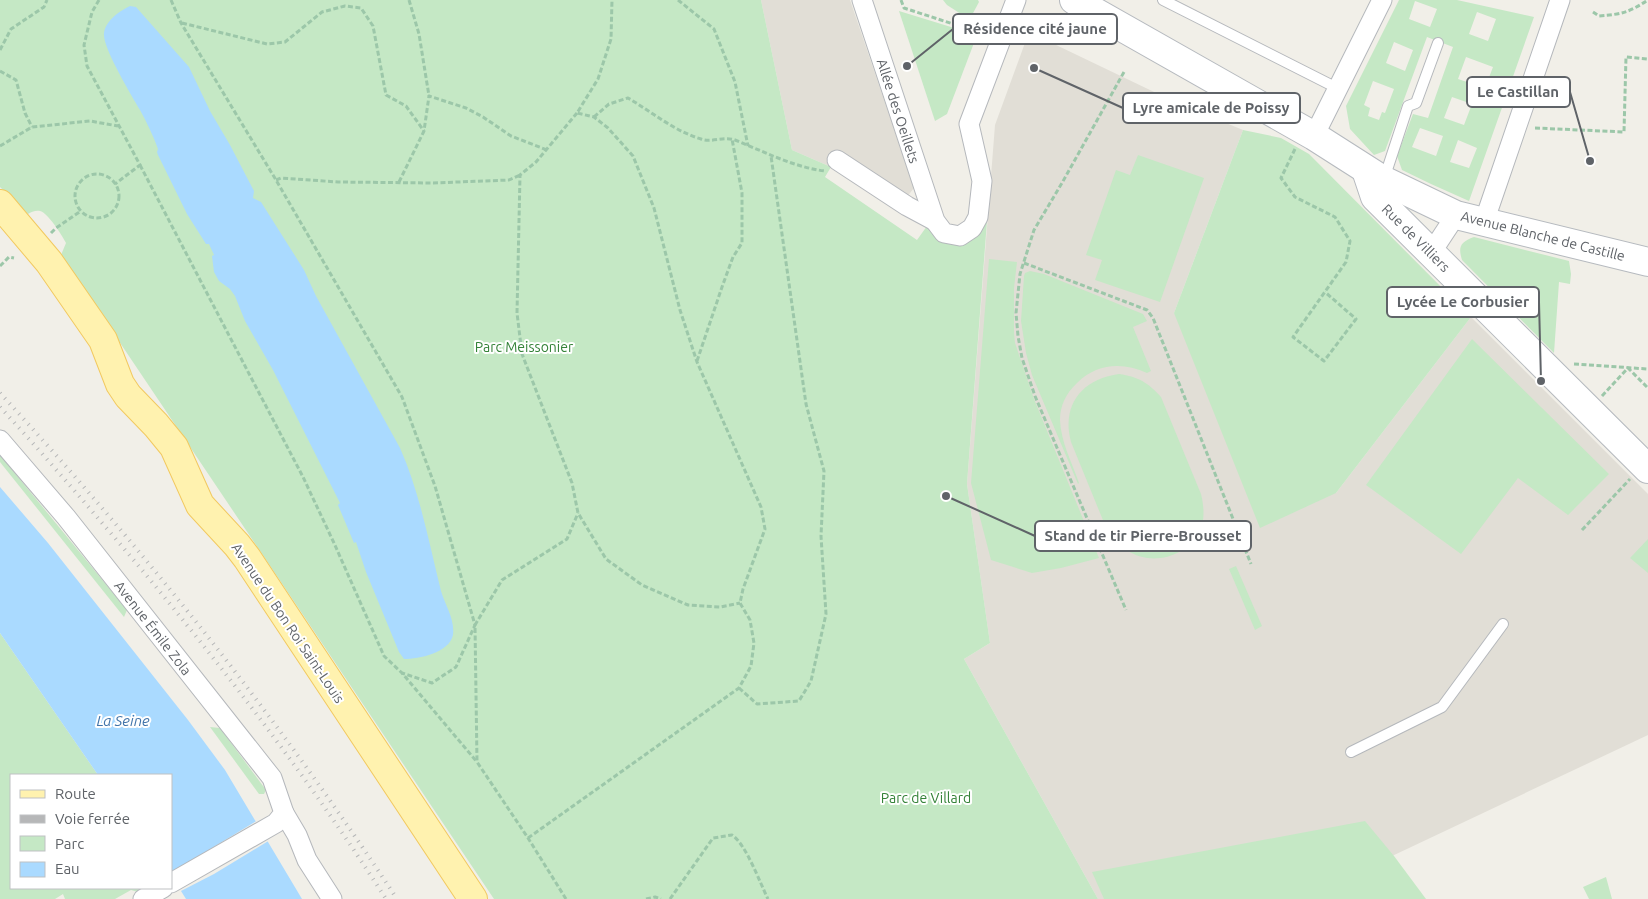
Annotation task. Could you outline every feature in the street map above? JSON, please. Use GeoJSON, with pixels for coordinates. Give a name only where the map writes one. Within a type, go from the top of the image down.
{"type":"FeatureCollection","features":[{"type":"Feature","properties":{"kind":"main road","name":"Avenue du Bon Roi Saint-Louis"},"geometry":{"type":"LineString","coordinates":[[0,204],[49,262],[103,340],[115,373],[124,390],[174,447],[200,505],[238,545],[473,899]]}},
{"type":"Feature","properties":{"kind":"main road","name":"Avenue du Bon Roi Saint-Louis"},"geometry":{"type":"LineString","coordinates":[[0,233],[40,280],[96,361],[111,398],[118,409],[155,446],[165,462],[187,515],[196,527],[230,560],[255,590],[459,899]]}},
{"type":"Feature","properties":{"kind":"street","name":"Allée des Oeillets"},"geometry":{"type":"LineString","coordinates":[[862,0],[935,221]]}},
{"type":"Feature","properties":{"kind":"street"},"geometry":{"type":"LineString","coordinates":[[832,166],[935,221],[944,233],[960,236],[972,228],[978,217],[982,181],[969,124],[1016,0]]}},
{"type":"Feature","properties":{"kind":"street","name":"Avenue Blanche de Castille"},"geometry":{"type":"LineString","coordinates":[[1074,0],[1305,141],[1456,215],[1648,262]]}},
{"type":"Feature","properties":{"kind":"street"},"geometry":{"type":"LineString","coordinates":[[1305,141],[1337,88],[1382,0]]}},
{"type":"Feature","properties":{"kind":"street"},"geometry":{"type":"LineString","coordinates":[[1484,222],[1560,0]]}},
{"type":"Feature","properties":{"kind":"street","name":"Rue de Villiers"},"geometry":{"type":"LineString","coordinates":[[1375,175],[1375,196],[1640,473]]}},
{"type":"Feature","properties":{"kind":"street"},"geometry":{"type":"LineString","coordinates":[[1431,253],[1456,215]]}},
{"type":"Feature","properties":{"kind":"street","name":"Avenue Émile Zola"},"geometry":{"type":"LineString","coordinates":[[0,440],[66,517],[272,778],[280,818],[297,835],[307,860],[332,899]]}},
{"type":"Feature","properties":{"kind":"street"},"geometry":{"type":"LineString","coordinates":[[172,882],[280,818]]}},
{"type":"Feature","properties":{"kind":"street"},"geometry":{"type":"LineString","coordinates":[[144,899],[161,889]]}},
{"type":"Feature","properties":{"kind":"lane"},"geometry":{"type":"LineString","coordinates":[[1163,0],[1337,88]]}},
{"type":"Feature","properties":{"kind":"lane"},"geometry":{"type":"LineString","coordinates":[[1375,175],[1408,106],[1416,103],[1438,43]]}},
{"type":"Feature","properties":{"kind":"lane"},"geometry":{"type":"LineString","coordinates":[[1350,752],[1442,707],[1503,624]]}},
{"type":"Feature","properties":{"kind":"path"},"geometry":{"type":"LineString","coordinates":[[0,50],[11,29],[44,7],[47,0]]}},
{"type":"Feature","properties":{"kind":"path"},"geometry":{"type":"LineString","coordinates":[[99,0],[92,12],[84,45],[86,63],[303,477],[384,656],[402,673],[477,762],[566,899]]}},
{"type":"Feature","properties":{"kind":"path"},"geometry":{"type":"LineString","coordinates":[[171,0],[181,22],[276,180],[402,397],[435,486],[475,625],[477,762]]}},
{"type":"Feature","properties":{"kind":"path"},"geometry":{"type":"LineString","coordinates":[[399,182],[424,131],[430,96],[419,34],[408,0]]}},
{"type":"Feature","properties":{"kind":"path"},"geometry":{"type":"LineString","coordinates":[[276,180],[281,178],[338,182],[509,180],[520,175],[547,150],[577,113],[598,79],[611,39],[612,0]]}},
{"type":"Feature","properties":{"kind":"path"},"geometry":{"type":"LineString","coordinates":[[678,0],[714,30],[735,82],[748,146]]}},
{"type":"Feature","properties":{"kind":"path"},"geometry":{"type":"LineString","coordinates":[[901,0],[904,8],[981,33]]}},
{"type":"Feature","properties":{"kind":"path"},"geometry":{"type":"LineString","coordinates":[[1593,12],[1599,16],[1624,14],[1648,0]]}},
{"type":"Feature","properties":{"kind":"path"},"geometry":{"type":"LineString","coordinates":[[181,22],[267,44],[285,42],[322,12],[345,6],[361,8],[373,26],[386,95],[406,106],[424,131]]}},
{"type":"Feature","properties":{"kind":"path"},"geometry":{"type":"LineString","coordinates":[[1530,128],[1624,132],[1626,57],[1648,59]]}},
{"type":"Feature","properties":{"kind":"path"},"geometry":{"type":"LineString","coordinates":[[0,71],[16,80],[25,113],[32,127]]}},
{"type":"Feature","properties":{"kind":"path"},"geometry":{"type":"LineString","coordinates":[[1124,72],[1034,230],[1020,274],[1016,313],[1022,358],[1035,396],[1126,610]]}},
{"type":"Feature","properties":{"kind":"path"},"geometry":{"type":"LineString","coordinates":[[430,96],[466,108],[511,136],[547,150]]}},
{"type":"Feature","properties":{"kind":"path"},"geometry":{"type":"LineString","coordinates":[[594,117],[609,104],[628,98],[680,132],[703,140],[732,139],[808,169],[832,166]]}},
{"type":"Feature","properties":{"kind":"path"},"geometry":{"type":"LineString","coordinates":[[528,838],[739,688],[751,666],[754,643],[750,620],[740,603],[743,589],[765,529],[761,507],[697,362],[680,310],[654,208],[633,156],[608,128],[594,117],[577,113]]}},
{"type":"Feature","properties":{"kind":"path"},"geometry":{"type":"LineString","coordinates":[[0,146],[32,127],[90,121],[119,126]]}},
{"type":"Feature","properties":{"kind":"path"},"geometry":{"type":"LineString","coordinates":[[697,362],[733,257],[742,243],[742,193],[732,139]]}},
{"type":"Feature","properties":{"kind":"path"},"geometry":{"type":"LineString","coordinates":[[1305,141],[1281,178],[1295,196],[1335,218],[1350,241],[1346,262],[1292,337],[1324,361],[1356,319],[1325,292]]}},
{"type":"Feature","properties":{"kind":"path"},"geometry":{"type":"LineString","coordinates":[[739,688],[757,704],[799,701],[811,681],[826,614],[821,536],[824,471],[806,404],[771,156]]}},
{"type":"Feature","properties":{"kind":"path"},"geometry":{"type":"LineString","coordinates":[[115,184],[140,165]]}},
{"type":"Feature","properties":{"kind":"path"},"geometry":{"type":"LineString","coordinates":[[96,174],[110,178],[115,184],[118,197],[113,211],[93,218],[81,211],[77,205],[76,191],[83,179],[96,174]]}},
{"type":"Feature","properties":{"kind":"path"},"geometry":{"type":"LineString","coordinates":[[520,175],[518,313],[522,354],[572,483],[578,513],[606,559],[642,585],[688,605],[720,607],[740,603]]}},
{"type":"Feature","properties":{"kind":"path"},"geometry":{"type":"LineString","coordinates":[[56,228],[81,211]]}},
{"type":"Feature","properties":{"kind":"path"},"geometry":{"type":"LineString","coordinates":[[0,266],[9,257],[14,258]]}},
{"type":"Feature","properties":{"kind":"path"},"geometry":{"type":"LineString","coordinates":[[1024,263],[1147,310],[1153,318],[1251,564]]}},
{"type":"Feature","properties":{"kind":"path"},"geometry":{"type":"LineString","coordinates":[[1567,363],[1648,369]]}},
{"type":"Feature","properties":{"kind":"path"},"geometry":{"type":"LineString","coordinates":[[1628,368],[1648,388]]}},
{"type":"Feature","properties":{"kind":"path"},"geometry":{"type":"LineString","coordinates":[[1597,402],[1628,368]]}},
{"type":"Feature","properties":{"kind":"path"},"geometry":{"type":"LineString","coordinates":[[1582,530],[1640,473]]}},
{"type":"Feature","properties":{"kind":"path"},"geometry":{"type":"LineString","coordinates":[[402,673],[432,683],[456,667],[475,625],[502,580],[567,539],[578,513]]}},
{"type":"Feature","properties":{"kind":"path"},"geometry":{"type":"LineString","coordinates":[[670,899],[713,838],[732,835],[738,839],[745,850],[768,899]]}},
{"type":"Feature","properties":{"kind":"path"},"geometry":{"type":"LineString","coordinates":[[646,899],[655,897],[661,899]]}},
{"type":"Feature","properties":{"kind":"shaded area"},"geometry":{"type":"Polygon","coordinates":[[[761,0],[850,0],[914,188],[906,198],[841,154],[831,167],[792,150],[761,0]]]}},
{"type":"Feature","properties":{"kind":"shaded area"},"geometry":{"type":"Polygon","coordinates":[[[1029,32],[1175,102],[1243,130],[1174,313],[1336,493],[1471,317],[1648,494],[1648,735],[1301,899],[1098,899],[964,659],[990,643],[967,484],[995,125],[1029,32]]]}},
{"type":"Feature","properties":{"kind":"green space","name":"Parc Meissonier"},"geometry":{"type":"Polygon","coordinates":[[[0,0],[761,0],[792,150],[831,167],[825,177],[917,240],[927,226],[978,233],[987,221],[967,484],[990,643],[964,659],[1098,899],[494,899],[61,255],[66,243],[58,230],[51,220],[40,211],[28,214],[0,187],[0,0]]]}},
{"type":"Feature","properties":{"kind":"green space"},"geometry":{"type":"Polygon","coordinates":[[[943,0],[978,0],[979,2],[972,15],[964,16],[947,5],[943,0]]]}},
{"type":"Feature","properties":{"kind":"green space"},"geometry":{"type":"Polygon","coordinates":[[[1399,0],[1457,0],[1534,17],[1469,201],[1402,170],[1397,156],[1413,114],[1428,118],[1453,47],[1427,37],[1385,151],[1374,155],[1350,129],[1346,106],[1399,0]],[[1415,1],[1409,19],[1430,27],[1437,9],[1415,1]],[[1477,12],[1469,34],[1488,41],[1496,19],[1477,12]],[[1394,42],[1386,63],[1405,71],[1413,50],[1394,42]],[[1466,57],[1458,79],[1485,88],[1493,67],[1466,57]],[[1373,81],[1364,105],[1370,108],[1368,116],[1379,120],[1382,112],[1385,113],[1394,89],[1373,81]],[[1452,97],[1444,118],[1464,125],[1472,104],[1452,97]],[[1420,128],[1412,147],[1436,156],[1443,136],[1420,128]],[[1458,140],[1450,162],[1469,168],[1477,148],[1458,140]]]}},
{"type":"Feature","properties":{"kind":"green space"},"geometry":{"type":"Polygon","coordinates":[[[899,11],[977,35],[947,114],[935,121],[899,11]]]}},
{"type":"Feature","properties":{"kind":"green space"},"geometry":{"type":"Polygon","coordinates":[[[1243,130],[1281,138],[1309,154],[1471,317],[1336,493],[1260,528],[1174,313],[1243,130]]]}},
{"type":"Feature","properties":{"kind":"green space"},"geometry":{"type":"Polygon","coordinates":[[[1138,155],[1204,178],[1160,302],[1095,280],[1102,260],[1086,255],[1116,170],[1130,175],[1138,155]]]}},
{"type":"Feature","properties":{"kind":"green space"},"geometry":{"type":"Polygon","coordinates":[[[1474,237],[1569,261],[1570,284],[1559,282],[1554,353],[1462,260],[1461,245],[1474,237]]]}},
{"type":"Feature","properties":{"kind":"green space"},"geometry":{"type":"Polygon","coordinates":[[[989,259],[1017,262],[1014,288],[1015,343],[1034,399],[1099,558],[1032,573],[991,560],[971,483],[989,259]]]}},
{"type":"Feature","properties":{"kind":"green space"},"geometry":{"type":"Polygon","coordinates":[[[1030,271],[1044,274],[1143,314],[1147,321],[1133,327],[1151,371],[1147,373],[1129,367],[1110,366],[1093,371],[1077,383],[1064,400],[1060,415],[1061,428],[1078,484],[1032,375],[1026,353],[1021,321],[1024,276],[1025,273],[1030,271]]]}},
{"type":"Feature","properties":{"kind":"green space"},"geometry":{"type":"Polygon","coordinates":[[[1472,339],[1609,474],[1568,515],[1518,478],[1461,554],[1366,485],[1472,339]]]}},
{"type":"Feature","properties":{"kind":"green space"},"geometry":{"type":"Polygon","coordinates":[[[1119,374],[1142,381],[1161,397],[1201,494],[1204,513],[1200,532],[1189,545],[1170,556],[1150,558],[1140,556],[1130,552],[1114,539],[1107,530],[1071,442],[1069,416],[1077,396],[1094,382],[1119,374]]]}},
{"type":"Feature","properties":{"kind":"green space"},"geometry":{"type":"Polygon","coordinates":[[[0,455],[127,610],[124,617],[0,462],[0,455]]]}},
{"type":"Feature","properties":{"kind":"green space"},"geometry":{"type":"Polygon","coordinates":[[[1648,539],[1648,573],[1630,558],[1648,539]]]}},
{"type":"Feature","properties":{"kind":"green space"},"geometry":{"type":"Polygon","coordinates":[[[1236,566],[1262,626],[1255,630],[1229,569],[1236,566]]]}},
{"type":"Feature","properties":{"kind":"green space"},"geometry":{"type":"Polygon","coordinates":[[[0,633],[97,774],[10,774],[10,889],[144,889],[138,892],[131,890],[115,899],[65,899],[63,894],[55,899],[0,899],[0,633]]]}},
{"type":"Feature","properties":{"kind":"green space"},"geometry":{"type":"Polygon","coordinates":[[[210,727],[220,728],[266,790],[264,794],[259,794],[210,727]]]}},
{"type":"Feature","properties":{"kind":"green space"},"geometry":{"type":"Polygon","coordinates":[[[1365,821],[1426,899],[1104,899],[1092,872],[1365,821]]]}},
{"type":"Feature","properties":{"kind":"green space"},"geometry":{"type":"Polygon","coordinates":[[[1606,877],[1612,899],[1589,899],[1583,887],[1606,877]]]}},
{"type":"Feature","properties":{"kind":"water"},"geometry":{"type":"Polygon","coordinates":[[[130,6],[136,7],[189,67],[210,111],[254,191],[253,198],[261,202],[304,270],[316,296],[400,448],[419,500],[441,591],[453,623],[453,635],[446,646],[440,651],[417,658],[404,659],[399,652],[366,572],[356,542],[354,543],[338,505],[340,503],[273,370],[245,321],[235,296],[230,289],[219,281],[214,272],[212,256],[214,255],[209,244],[206,244],[187,214],[158,155],[158,149],[150,129],[118,72],[105,40],[105,28],[110,20],[130,6]]]}},
{"type":"Feature","properties":{"kind":"water","name":"La Seine"},"geometry":{"type":"Polygon","coordinates":[[[0,487],[48,543],[188,720],[225,770],[302,899],[186,899],[172,877],[172,774],[97,774],[0,633],[0,487]]]}},
{"type":"Feature","properties":{"kind":"pier"},"geometry":{"type":"Polygon","coordinates":[[[258,820],[270,840],[214,874],[179,892],[172,882],[172,872],[258,820]]]}},
{"type":"Feature","properties":{"kind":"railway"},"geometry":{"type":"LineString","coordinates":[[0,393],[107,513],[209,638],[306,766],[397,899]]}},
{"type":"Feature","properties":{"kind":"railway"},"geometry":{"type":"LineString","coordinates":[[0,407],[103,524],[203,645],[298,770],[386,899]]}},
{"type":"Feature","properties":{"kind":"place","name":"Résidence cité jaune"},"geometry":{"type":"Point","coordinates":[907,66]}},
{"type":"Feature","properties":{"kind":"place","name":"Lyre amicale de Poissy"},"geometry":{"type":"Point","coordinates":[1034,68]}},
{"type":"Feature","properties":{"kind":"place","name":"Le Castillan"},"geometry":{"type":"Point","coordinates":[1590,161]}},
{"type":"Feature","properties":{"kind":"place","name":"Lycée Le Corbusier"},"geometry":{"type":"Point","coordinates":[1541,381]}},
{"type":"Feature","properties":{"kind":"place","name":"Stand de tir Pierre-Brousset"},"geometry":{"type":"Point","coordinates":[946,496]}},
{"type":"Feature","properties":{"kind":"park label","name":"Parc de Villard"},"geometry":{"type":"Point","coordinates":[926,798]}}]}
